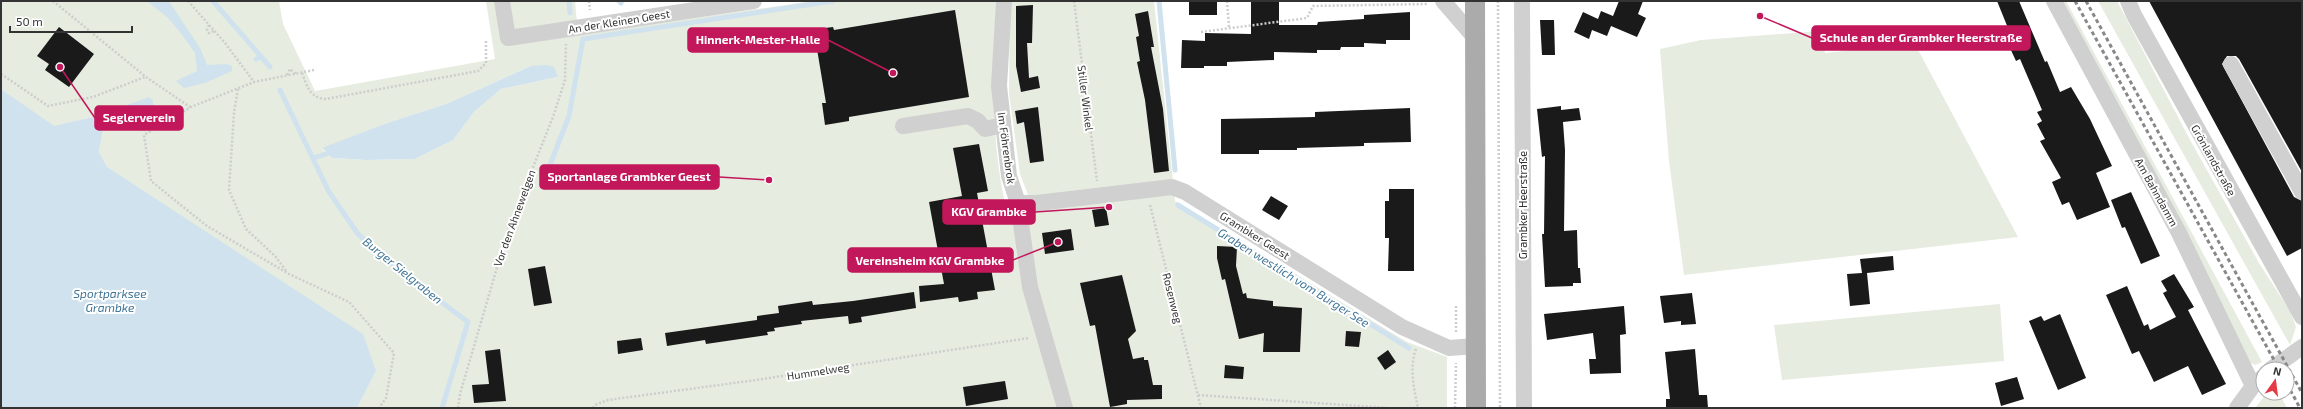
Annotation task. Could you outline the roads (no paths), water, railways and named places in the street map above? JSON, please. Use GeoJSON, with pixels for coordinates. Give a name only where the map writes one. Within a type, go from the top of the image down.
{"type":"FeatureCollection","features":[{"type":"Feature","properties":{"kind":"main road"},"geometry":{"type":"LineString","coordinates":[[1475,1],[1476,408]]}},
{"type":"Feature","properties":{"kind":"street","name":"An der Kleinen Geest"},"geometry":{"type":"LineString","coordinates":[[502,1],[508,38],[754,1]]}},
{"type":"Feature","properties":{"kind":"street","name":"Im Föhrenbrok"},"geometry":{"type":"LineString","coordinates":[[1004,1],[998,86],[1009,176],[1018,203],[1030,287],[1066,408]]}},
{"type":"Feature","properties":{"kind":"street","name":"Grambker Heerstraße"},"geometry":{"type":"LineString","coordinates":[[1522,1],[1524,408]]}},
{"type":"Feature","properties":{"kind":"street","name":"Am Bahndamm"},"geometry":{"type":"LineString","coordinates":[[2054,1],[2255,375]]}},
{"type":"Feature","properties":{"kind":"street","name":"Grönlandstraße"},"geometry":{"type":"LineString","coordinates":[[2128,1],[2134,15],[2298,298],[2302,317]]}},
{"type":"Feature","properties":{"kind":"street"},"geometry":{"type":"LineString","coordinates":[[1437,2],[1475,38]]}},
{"type":"Feature","properties":{"kind":"street"},"geometry":{"type":"LineString","coordinates":[[2231,64],[2302,192]]}},
{"type":"Feature","properties":{"kind":"street"},"geometry":{"type":"LineString","coordinates":[[903,126],[968,116],[978,121],[985,129],[1003,125]]}},
{"type":"Feature","properties":{"kind":"street","name":"Grambker Geest"},"geometry":{"type":"LineString","coordinates":[[1018,203],[1037,203],[1172,187],[1185,192],[1402,327],[1449,348],[1476,346]]}},
{"type":"Feature","properties":{"kind":"street"},"geometry":{"type":"LineString","coordinates":[[2282,361],[2302,347]]}},
{"type":"Feature","properties":{"kind":"street"},"geometry":{"type":"LineString","coordinates":[[2237,408],[2255,385]]}},
{"type":"Feature","properties":{"kind":"water"},"geometry":{"type":"Polygon","coordinates":[[[147,1],[169,1],[200,48],[207,65],[226,64],[232,66],[232,71],[205,83],[184,88],[176,81],[197,71],[195,53],[167,17],[147,1]]]}},
{"type":"Feature","properties":{"kind":"water"},"geometry":{"type":"Polygon","coordinates":[[[546,65],[554,67],[558,77],[501,89],[474,112],[453,140],[415,159],[366,160],[332,158],[322,148],[387,123],[446,104],[531,66],[546,65]]]}},
{"type":"Feature","properties":{"kind":"water","name":"Sportparksee Grambke"},"geometry":{"type":"Polygon","coordinates":[[[1,89],[54,126],[97,116],[149,97],[153,101],[156,112],[134,116],[103,128],[99,152],[107,167],[363,334],[376,371],[357,408],[1,408],[1,89]]]}},
{"type":"Feature","properties":{"kind":"waterway","name":"Burger Sielgraben"},"geometry":{"type":"LineString","coordinates":[[213,1],[270,67]]}},
{"type":"Feature","properties":{"kind":"waterway"},"geometry":{"type":"LineString","coordinates":[[569,1],[570,13]]}},
{"type":"Feature","properties":{"kind":"waterway","name":"Graben westlich vom Burger See"},"geometry":{"type":"LineString","coordinates":[[543,183],[569,116],[583,39],[833,1]]}},
{"type":"Feature","properties":{"kind":"waterway","name":"Graben westlich vom Burger See"},"geometry":{"type":"LineString","coordinates":[[1159,1],[1175,170]]}},
{"type":"Feature","properties":{"kind":"waterway","name":"Burger Sielgraben"},"geometry":{"type":"LineString","coordinates":[[256,59],[262,57]]}},
{"type":"Feature","properties":{"kind":"waterway","name":"Burger Sielgraben"},"geometry":{"type":"LineString","coordinates":[[280,90],[329,192],[358,234],[400,271],[468,322],[442,408]]}},
{"type":"Feature","properties":{"kind":"waterway","name":"Graben westlich vom Burger See"},"geometry":{"type":"LineString","coordinates":[[314,158],[332,152]]}},
{"type":"Feature","properties":{"kind":"waterway","name":"Graben westlich vom Burger See"},"geometry":{"type":"LineString","coordinates":[[1178,205],[1409,348]]}},
{"type":"Feature","properties":{"kind":"railway"},"geometry":{"type":"LineString","coordinates":[[2075,1],[2275,361]]}},
{"type":"Feature","properties":{"kind":"railway"},"geometry":{"type":"LineString","coordinates":[[2086,1],[2302,393]]}},
{"type":"Feature","properties":{"kind":"railway"},"geometry":{"type":"LineString","coordinates":[[2295,399],[2300,408]]}},
{"type":"Feature","properties":{"kind":"place","name":"Schule an der Grambker Heerstraße"},"geometry":{"type":"Point","coordinates":[1760,16]}},
{"type":"Feature","properties":{"kind":"place","name":"Seglerverein"},"geometry":{"type":"Point","coordinates":[60,67]}},
{"type":"Feature","properties":{"kind":"place","name":"Hinnerk-Mester-Halle"},"geometry":{"type":"Point","coordinates":[893,73]}},
{"type":"Feature","properties":{"kind":"place","name":"Sportanlage Grambker Geest"},"geometry":{"type":"Point","coordinates":[769,180]}},
{"type":"Feature","properties":{"kind":"place","name":"KGV Grambke"},"geometry":{"type":"Point","coordinates":[1109,207]}},
{"type":"Feature","properties":{"kind":"place","name":"Vereinsheim KGV Grambke"},"geometry":{"type":"Point","coordinates":[1058,242]}}]}
